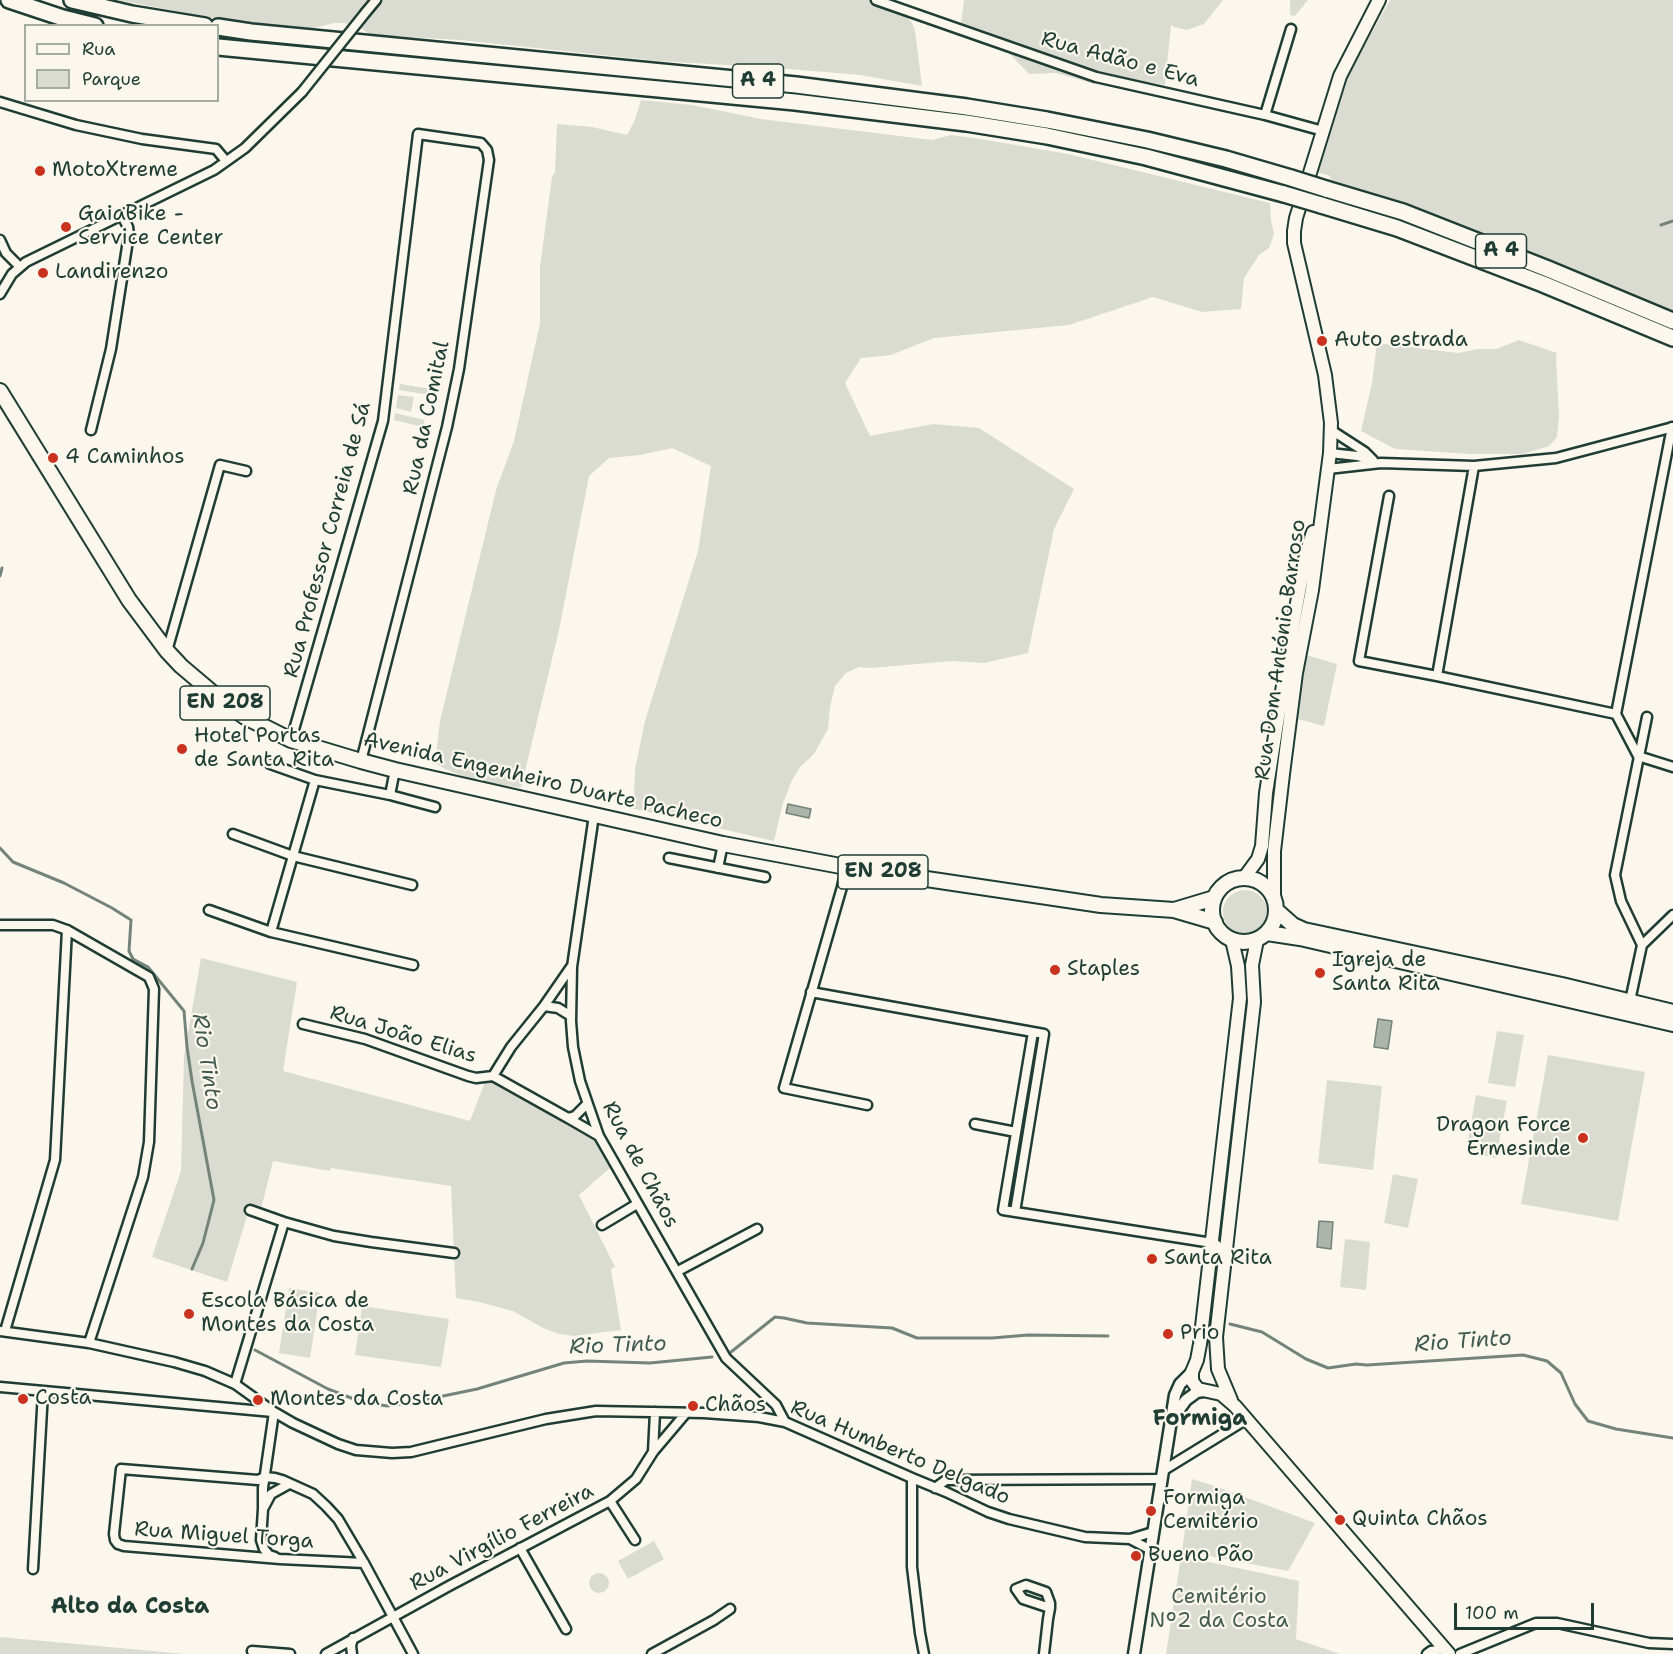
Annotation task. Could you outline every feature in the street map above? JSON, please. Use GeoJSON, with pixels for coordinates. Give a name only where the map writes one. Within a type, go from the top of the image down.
{"type":"FeatureCollection","features":[{"type":"Feature","properties":{"kind":"highway"},"geometry":{"type":"LineString","coordinates":[[9,0],[87,24]]}},
{"type":"Feature","properties":{"kind":"highway"},"geometry":{"type":"LineString","coordinates":[[72,0],[132,14],[194,24]]}},
{"type":"Feature","properties":{"kind":"highway","name":"A 4"},"geometry":{"type":"LineString","coordinates":[[219,27],[795,85],[967,107],[1147,140],[1226,159],[1403,212],[1673,321]]}},
{"type":"Feature","properties":{"kind":"highway","name":"A 4"},"geometry":{"type":"LineString","coordinates":[[219,46],[795,102],[966,123],[1047,136],[1146,157],[1284,194],[1397,228],[1543,284],[1673,338]]}},
{"type":"Feature","properties":{"kind":"main road"},"geometry":{"type":"LineString","coordinates":[[1322,505],[1331,430],[1325,375],[1294,243],[1296,218],[1340,76],[1379,0]]}},
{"type":"Feature","properties":{"kind":"main road","name":"Avenida Engenheiro Duarte Pacheco"},"geometry":{"type":"LineString","coordinates":[[0,391],[129,600],[167,651],[181,666],[245,717],[291,740],[361,762],[723,844],[846,867],[1101,905],[1174,910],[1215,922]]}},
{"type":"Feature","properties":{"kind":"main road","name":"Rua Dom António Barroso"},"geometry":{"type":"LineString","coordinates":[[1244,878],[1258,859],[1262,846],[1266,793],[1290,641],[1306,554],[1322,505]]}},
{"type":"Feature","properties":{"kind":"main road","name":"Rua Dom António Barroso"},"geometry":{"type":"LineString","coordinates":[[1275,904],[1273,857],[1296,673],[1312,590],[1322,505]]}},
{"type":"Feature","properties":{"kind":"main road"},"geometry":{"type":"LineString","coordinates":[[1244,878],[1256,880],[1267,887],[1275,904],[1293,926],[1304,930],[1673,1012]]}},
{"type":"Feature","properties":{"kind":"main road","name":"EN 208"},"geometry":{"type":"LineString","coordinates":[[1214,898],[1221,888],[1232,880],[1244,878]]}},
{"type":"Feature","properties":{"kind":"main road"},"geometry":{"type":"LineString","coordinates":[[1214,898],[1212,910],[1215,922],[1222,933],[1232,940],[1244,942],[1262,936],[1310,940],[1673,1024]]}},
{"type":"Feature","properties":{"kind":"main road","name":"Avenida Engenheiro Duarte Pacheco"},"geometry":{"type":"LineString","coordinates":[[1174,910],[1214,898]]}},
{"type":"Feature","properties":{"kind":"main road"},"geometry":{"type":"LineString","coordinates":[[1205,1391],[1216,1387],[1221,1378],[1216,1337],[1254,1002],[1252,965],[1262,936],[1274,922],[1275,904]]}},
{"type":"Feature","properties":{"kind":"main road"},"geometry":{"type":"LineString","coordinates":[[1232,940],[1238,966],[1240,998],[1199,1352],[1192,1381],[1194,1385],[1205,1391],[1221,1394],[1235,1406],[1447,1651]]}},
{"type":"Feature","properties":{"kind":"main road"},"geometry":{"type":"LineString","coordinates":[[1193,1370],[1197,1364],[1211,1362],[1219,1371],[1235,1406]]}},
{"type":"Feature","properties":{"kind":"street"},"geometry":{"type":"LineString","coordinates":[[0,294],[12,274],[26,262],[214,170],[245,148],[302,92],[376,0]]}},
{"type":"Feature","properties":{"kind":"street","name":"Rua Adão e Eva"},"geometry":{"type":"LineString","coordinates":[[876,0],[1096,77],[1265,115],[1323,131]]}},
{"type":"Feature","properties":{"kind":"street"},"geometry":{"type":"LineString","coordinates":[[1265,115],[1291,29]]}},
{"type":"Feature","properties":{"kind":"street"},"geometry":{"type":"LineString","coordinates":[[0,102],[76,125],[142,139],[216,149],[226,161]]}},
{"type":"Feature","properties":{"kind":"street","name":"Rua Professor Correia de Sá"},"geometry":{"type":"LineString","coordinates":[[291,740],[382,421],[418,134]]}},
{"type":"Feature","properties":{"kind":"street","name":"Rua da Comital"},"geometry":{"type":"LineString","coordinates":[[361,762],[450,412],[459,369],[489,160],[487,150],[481,143],[418,134]]}},
{"type":"Feature","properties":{"kind":"street"},"geometry":{"type":"LineString","coordinates":[[91,430],[97,398],[111,349],[129,234],[122,216]]}},
{"type":"Feature","properties":{"kind":"street"},"geometry":{"type":"LineString","coordinates":[[0,240],[6,253],[20,267]]}},
{"type":"Feature","properties":{"kind":"street"},"geometry":{"type":"LineString","coordinates":[[1328,468],[1377,462],[1474,466],[1556,458],[1672,427],[1617,714],[1638,756],[1673,767]]}},
{"type":"Feature","properties":{"kind":"street"},"geometry":{"type":"LineString","coordinates":[[1331,430],[1377,462]]}},
{"type":"Feature","properties":{"kind":"street"},"geometry":{"type":"LineString","coordinates":[[1330,453],[1357,456],[1377,462]]}},
{"type":"Feature","properties":{"kind":"street"},"geometry":{"type":"LineString","coordinates":[[167,651],[220,465],[246,471]]}},
{"type":"Feature","properties":{"kind":"street"},"geometry":{"type":"LineString","coordinates":[[1437,676],[1474,466]]}},
{"type":"Feature","properties":{"kind":"street"},"geometry":{"type":"LineString","coordinates":[[1389,496],[1359,662],[1617,714]]}},
{"type":"Feature","properties":{"kind":"street"},"geometry":{"type":"LineString","coordinates":[[1642,945],[1621,901],[1615,875],[1647,717]]}},
{"type":"Feature","properties":{"kind":"street"},"geometry":{"type":"LineString","coordinates":[[270,764],[315,780],[390,795],[435,807]]}},
{"type":"Feature","properties":{"kind":"street"},"geometry":{"type":"LineString","coordinates":[[390,795],[395,770]]}},
{"type":"Feature","properties":{"kind":"street"},"geometry":{"type":"LineString","coordinates":[[271,932],[315,780]]}},
{"type":"Feature","properties":{"kind":"street","name":"Rua de Chãos"},"geometry":{"type":"LineString","coordinates":[[594,815],[572,967],[573,1047],[587,1104],[599,1136],[726,1358],[776,1405],[785,1422]]}},
{"type":"Feature","properties":{"kind":"street"},"geometry":{"type":"LineString","coordinates":[[233,834],[293,856],[412,885]]}},
{"type":"Feature","properties":{"kind":"street"},"geometry":{"type":"LineString","coordinates":[[718,868],[723,844]]}},
{"type":"Feature","properties":{"kind":"street"},"geometry":{"type":"LineString","coordinates":[[669,858],[765,877]]}},
{"type":"Feature","properties":{"kind":"street"},"geometry":{"type":"LineString","coordinates":[[846,867],[784,1088],[867,1104]]}},
{"type":"Feature","properties":{"kind":"street"},"geometry":{"type":"LineString","coordinates":[[208,910],[271,932],[413,965]]}},
{"type":"Feature","properties":{"kind":"street"},"geometry":{"type":"LineString","coordinates":[[1630,1001],[1642,945],[1673,915]]}},
{"type":"Feature","properties":{"kind":"street"},"geometry":{"type":"LineString","coordinates":[[0,925],[54,925],[67,930],[148,976],[154,989],[149,1142],[143,1177],[89,1343]]}},
{"type":"Feature","properties":{"kind":"street"},"geometry":{"type":"LineString","coordinates":[[2,1331],[55,1160],[67,930]]}},
{"type":"Feature","properties":{"kind":"street"},"geometry":{"type":"LineString","coordinates":[[572,967],[511,1047],[494,1076],[599,1136]]}},
{"type":"Feature","properties":{"kind":"street"},"geometry":{"type":"LineString","coordinates":[[811,992],[1044,1034],[1016,1212]]}},
{"type":"Feature","properties":{"kind":"street"},"geometry":{"type":"LineString","coordinates":[[544,1006],[558,1008],[571,1016]]}},
{"type":"Feature","properties":{"kind":"street","name":"Rua João Elias"},"geometry":{"type":"LineString","coordinates":[[303,1024],[365,1039],[468,1076],[476,1078],[494,1076]]}},
{"type":"Feature","properties":{"kind":"street"},"geometry":{"type":"LineString","coordinates":[[1033,1032],[1004,1210],[1216,1244],[1219,1247],[1219,1264],[1223,1276]]}},
{"type":"Feature","properties":{"kind":"street"},"geometry":{"type":"LineString","coordinates":[[568,1118],[575,1116],[587,1104]]}},
{"type":"Feature","properties":{"kind":"street"},"geometry":{"type":"LineString","coordinates":[[975,1124],[1016,1131]]}},
{"type":"Feature","properties":{"kind":"street"},"geometry":{"type":"LineString","coordinates":[[602,1225],[637,1204]]}},
{"type":"Feature","properties":{"kind":"street"},"geometry":{"type":"LineString","coordinates":[[250,1210],[334,1236],[454,1253]]}},
{"type":"Feature","properties":{"kind":"street"},"geometry":{"type":"LineString","coordinates":[[1212,1243],[1220,1240],[1223,1223],[1230,1214]]}},
{"type":"Feature","properties":{"kind":"street"},"geometry":{"type":"LineString","coordinates":[[235,1384],[284,1222]]}},
{"type":"Feature","properties":{"kind":"street"},"geometry":{"type":"LineString","coordinates":[[678,1271],[757,1229]]}},
{"type":"Feature","properties":{"kind":"street","name":"Rua Humberto Delgado"},"geometry":{"type":"LineString","coordinates":[[2,1331],[89,1343],[205,1371],[235,1384],[274,1412],[338,1444],[356,1450],[411,1452],[546,1419],[596,1411],[759,1417],[785,1422],[1009,1520],[1085,1537],[1130,1539],[1153,1532]]}},
{"type":"Feature","properties":{"kind":"street"},"geometry":{"type":"LineString","coordinates":[[1134,1654],[1178,1389],[1193,1370]]}},
{"type":"Feature","properties":{"kind":"street"},"geometry":{"type":"LineString","coordinates":[[0,1387],[274,1412],[262,1495],[261,1540],[269,1555],[280,1559]]}},
{"type":"Feature","properties":{"kind":"street"},"geometry":{"type":"LineString","coordinates":[[1171,1424],[1186,1400],[1197,1392],[1205,1391]]}},
{"type":"Feature","properties":{"kind":"street"},"geometry":{"type":"LineString","coordinates":[[33,1569],[43,1392]]}},
{"type":"Feature","properties":{"kind":"street","name":"Rua Virgílio Ferreira"},"geometry":{"type":"LineString","coordinates":[[653,1452],[655,1412]]}},
{"type":"Feature","properties":{"kind":"street","name":"Rua Virgílio Ferreira"},"geometry":{"type":"LineString","coordinates":[[326,1654],[610,1501],[636,1479],[653,1452],[686,1413]]}},
{"type":"Feature","properties":{"kind":"street"},"geometry":{"type":"LineString","coordinates":[[935,1488],[946,1480],[1163,1474],[1247,1419]]}},
{"type":"Feature","properties":{"kind":"street","name":"Rua Miguel Torga"},"geometry":{"type":"LineString","coordinates":[[364,1563],[280,1559],[118,1544],[114,1534],[121,1469],[258,1480],[266,1477],[282,1480],[313,1494],[338,1519],[364,1563],[413,1654]]}},
{"type":"Feature","properties":{"kind":"street"},"geometry":{"type":"LineString","coordinates":[[912,1478],[912,1567],[924,1654]]}},
{"type":"Feature","properties":{"kind":"street"},"geometry":{"type":"LineString","coordinates":[[263,1509],[271,1494],[289,1484]]}},
{"type":"Feature","properties":{"kind":"street"},"geometry":{"type":"LineString","coordinates":[[610,1501],[634,1540]]}},
{"type":"Feature","properties":{"kind":"street","name":"Rua Humberto Delgado"},"geometry":{"type":"LineString","coordinates":[[1130,1539],[1150,1550]]}},
{"type":"Feature","properties":{"kind":"street"},"geometry":{"type":"LineString","coordinates":[[248,1556],[254,1553],[261,1540]]}},
{"type":"Feature","properties":{"kind":"street"},"geometry":{"type":"LineString","coordinates":[[520,1548],[566,1629]]}},
{"type":"Feature","properties":{"kind":"street"},"geometry":{"type":"LineString","coordinates":[[1044,1654],[1050,1608]]}},
{"type":"Feature","properties":{"kind":"street"},"geometry":{"type":"LineString","coordinates":[[652,1654],[730,1609]]}},
{"type":"Feature","properties":{"kind":"street"},"geometry":{"type":"LineString","coordinates":[[1460,1654],[1536,1623],[1557,1623],[1649,1643],[1673,1644]]}},
{"type":"Feature","properties":{"kind":"street"},"geometry":{"type":"LineString","coordinates":[[352,1654],[353,1638]]}},
{"type":"Feature","properties":{"kind":"street"},"geometry":{"type":"LineString","coordinates":[[1427,1654],[1431,1650],[1447,1651]]}},
{"type":"Feature","properties":{"kind":"street"},"geometry":{"type":"LineString","coordinates":[[252,1651],[290,1654]]}},
{"type":"Feature","properties":{"kind":"green space"},"geometry":{"type":"Polygon","coordinates":[[[117,0],[897,0],[894,1],[912,23],[915,31],[922,86],[860,75],[659,61],[460,40],[370,35],[360,27],[344,23],[309,29],[208,17],[117,0]]]}},
{"type":"Feature","properties":{"kind":"green space"},"geometry":{"type":"Polygon","coordinates":[[[964,0],[1223,0],[1204,24],[1187,30],[1171,25],[1165,85],[1094,72],[1095,84],[1056,73],[1029,74],[997,38],[961,23],[964,0]]]}},
{"type":"Feature","properties":{"kind":"green space"},"geometry":{"type":"Polygon","coordinates":[[[1290,0],[1308,0],[1295,16],[1290,15],[1290,0]]]}},
{"type":"Feature","properties":{"kind":"green space"},"geometry":{"type":"Polygon","coordinates":[[[1390,0],[1673,0],[1673,310],[1445,218],[1331,181],[1330,176],[1317,172],[1346,79],[1390,0]]]}},
{"type":"Feature","properties":{"kind":"green space"},"geometry":{"type":"Polygon","coordinates":[[[641,100],[692,105],[761,119],[932,140],[951,135],[981,139],[1068,154],[1270,203],[1274,234],[1269,248],[1259,255],[1244,278],[1241,309],[1202,312],[1153,297],[1069,325],[934,338],[891,355],[861,358],[845,383],[870,436],[933,424],[979,428],[1074,489],[1054,529],[1028,653],[984,663],[952,661],[859,667],[846,673],[835,686],[828,729],[814,754],[801,766],[792,780],[783,803],[774,841],[630,808],[634,798],[635,769],[645,721],[698,551],[711,466],[672,448],[640,455],[609,458],[589,476],[559,630],[521,788],[473,780],[435,763],[440,721],[496,490],[514,441],[540,323],[540,267],[552,177],[555,172],[557,124],[592,127],[627,135],[641,100]]]}},
{"type":"Feature","properties":{"kind":"green space"},"geometry":{"type":"Polygon","coordinates":[[[1519,340],[1557,353],[1559,416],[1557,437],[1549,446],[1523,454],[1471,454],[1395,449],[1361,431],[1372,383],[1376,343],[1458,353],[1477,349],[1496,349],[1519,340]]]}},
{"type":"Feature","properties":{"kind":"green space"},"geometry":{"type":"Polygon","coordinates":[[[400,384],[431,389],[430,395],[399,390],[400,384]]]}},
{"type":"Feature","properties":{"kind":"green space"},"geometry":{"type":"Polygon","coordinates":[[[398,395],[414,397],[411,412],[396,408],[398,395]]]}},
{"type":"Feature","properties":{"kind":"green space"},"geometry":{"type":"Polygon","coordinates":[[[395,413],[425,420],[423,427],[394,420],[395,413]]]}},
{"type":"Feature","properties":{"kind":"green space"},"geometry":{"type":"Polygon","coordinates":[[[1306,655],[1337,664],[1324,726],[1298,719],[1306,655]]]}},
{"type":"Feature","properties":{"kind":"green space"},"geometry":{"type":"Polygon","coordinates":[[[1245,890],[1261,896],[1267,912],[1261,928],[1245,934],[1229,928],[1223,912],[1229,896],[1245,890]]]}},
{"type":"Feature","properties":{"kind":"green space"},"geometry":{"type":"Polygon","coordinates":[[[201,958],[297,982],[283,1071],[470,1121],[485,1082],[494,1082],[594,1137],[610,1168],[579,1195],[615,1267],[611,1269],[621,1330],[574,1336],[559,1334],[513,1311],[456,1298],[451,1186],[331,1168],[330,1171],[273,1161],[261,1209],[250,1206],[227,1282],[152,1257],[181,1171],[184,1056],[201,958]]]}},
{"type":"Feature","properties":{"kind":"green space"},"geometry":{"type":"Polygon","coordinates":[[[1497,1031],[1524,1035],[1515,1087],[1488,1083],[1497,1031]]]}},
{"type":"Feature","properties":{"kind":"green space","name":"Dragon Force Ermesinde"},"geometry":{"type":"Polygon","coordinates":[[[1548,1055],[1645,1072],[1618,1221],[1521,1204],[1548,1055]]]}},
{"type":"Feature","properties":{"kind":"green space"},"geometry":{"type":"Polygon","coordinates":[[[1327,1080],[1382,1086],[1373,1170],[1318,1163],[1327,1080]]]}},
{"type":"Feature","properties":{"kind":"green space"},"geometry":{"type":"Polygon","coordinates":[[[1476,1095],[1507,1101],[1496,1158],[1466,1152],[1476,1095]]]}},
{"type":"Feature","properties":{"kind":"green space"},"geometry":{"type":"Polygon","coordinates":[[[1393,1174],[1418,1179],[1408,1228],[1384,1223],[1393,1174]]]}},
{"type":"Feature","properties":{"kind":"green space"},"geometry":{"type":"Polygon","coordinates":[[[1345,1239],[1370,1242],[1366,1290],[1340,1287],[1345,1239]]]}},
{"type":"Feature","properties":{"kind":"green space"},"geometry":{"type":"Polygon","coordinates":[[[289,1288],[320,1293],[310,1358],[279,1353],[289,1288]]]}},
{"type":"Feature","properties":{"kind":"green space"},"geometry":{"type":"Polygon","coordinates":[[[362,1306],[449,1319],[441,1367],[355,1355],[362,1306]]]}},
{"type":"Feature","properties":{"kind":"green space"},"geometry":{"type":"Polygon","coordinates":[[[1192,1479],[1315,1523],[1288,1571],[1182,1551],[1192,1479]]]}},
{"type":"Feature","properties":{"kind":"green space"},"geometry":{"type":"Polygon","coordinates":[[[654,1541],[664,1559],[628,1579],[618,1561],[654,1541]]]}},
{"type":"Feature","properties":{"kind":"green space","name":"Cemitério Nº2 da Costa"},"geometry":{"type":"Polygon","coordinates":[[[1181,1556],[1299,1581],[1296,1639],[1340,1654],[1166,1654],[1181,1556]]]}},
{"type":"Feature","properties":{"kind":"green space"},"geometry":{"type":"Polygon","coordinates":[[[599,1573],[606,1576],[609,1583],[606,1590],[599,1593],[592,1590],[589,1583],[592,1576],[599,1573]]]}},
{"type":"Feature","properties":{"kind":"green space"},"geometry":{"type":"Polygon","coordinates":[[[0,1637],[185,1654],[0,1654],[0,1637]]]}},
{"type":"Feature","properties":{"kind":"shaded area"},"geometry":{"type":"Polygon","coordinates":[[[788,804],[811,809],[809,818],[786,813],[788,804]]]}},
{"type":"Feature","properties":{"kind":"shaded area"},"geometry":{"type":"Polygon","coordinates":[[[1378,1019],[1392,1021],[1388,1049],[1374,1047],[1378,1019]]]}},
{"type":"Feature","properties":{"kind":"shaded area"},"geometry":{"type":"Polygon","coordinates":[[[1319,1221],[1333,1222],[1331,1249],[1317,1247],[1319,1221]]]}},
{"type":"Feature","properties":{"kind":"waterway"},"geometry":{"type":"LineString","coordinates":[[1661,225],[1673,221]]}},
{"type":"Feature","properties":{"kind":"waterway","name":"Rio Tinto"},"geometry":{"type":"LineString","coordinates":[[0,576],[2,568]]}},
{"type":"Feature","properties":{"kind":"waterway","name":"Rio Tinto"},"geometry":{"type":"LineString","coordinates":[[0,848],[13,862],[64,883],[131,920],[129,951],[133,959],[148,967],[184,1011],[192,1081],[214,1200],[203,1243],[192,1269]]}},
{"type":"Feature","properties":{"kind":"waterway","name":"Rio Tinto"},"geometry":{"type":"LineString","coordinates":[[731,1352],[775,1317],[807,1323],[892,1328],[917,1338],[992,1338],[1028,1335],[1108,1336]]}},
{"type":"Feature","properties":{"kind":"waterway","name":"Rio Tinto"},"geometry":{"type":"LineString","coordinates":[[1230,1324],[1262,1332],[1306,1359],[1328,1368],[1356,1364],[1523,1355],[1547,1361],[1561,1373],[1575,1404],[1588,1421],[1616,1429],[1673,1438]]}},
{"type":"Feature","properties":{"kind":"waterway","name":"Rio Tinto"},"geometry":{"type":"LineString","coordinates":[[255,1350],[328,1389],[359,1401],[387,1406],[477,1389],[564,1363],[587,1361],[650,1363],[712,1357]]}},
{"type":"Feature","properties":{"kind":"place","name":"MotoXtreme"},"geometry":{"type":"Point","coordinates":[40,171]}},
{"type":"Feature","properties":{"kind":"place","name":"GaiaBike - Service Center"},"geometry":{"type":"Point","coordinates":[66,227]}},
{"type":"Feature","properties":{"kind":"place","name":"Landirenzo"},"geometry":{"type":"Point","coordinates":[43,273]}},
{"type":"Feature","properties":{"kind":"place","name":"Auto estrada"},"geometry":{"type":"Point","coordinates":[1322,341]}},
{"type":"Feature","properties":{"kind":"place","name":"4 Caminhos"},"geometry":{"type":"Point","coordinates":[53,458]}},
{"type":"Feature","properties":{"kind":"place","name":"Hotel Portas de Santa Rita"},"geometry":{"type":"Point","coordinates":[182,749]}},
{"type":"Feature","properties":{"kind":"place","name":"Staples"},"geometry":{"type":"Point","coordinates":[1055,970]}},
{"type":"Feature","properties":{"kind":"place","name":"Igreja de Santa Rita"},"geometry":{"type":"Point","coordinates":[1320,973]}},
{"type":"Feature","properties":{"kind":"place","name":"Dragon Force Ermesinde"},"geometry":{"type":"Point","coordinates":[1583,1138]}},
{"type":"Feature","properties":{"kind":"place","name":"Santa Rita"},"geometry":{"type":"Point","coordinates":[1152,1259]}},
{"type":"Feature","properties":{"kind":"place","name":"Escola Básica de Montes da Costa"},"geometry":{"type":"Point","coordinates":[189,1314]}},
{"type":"Feature","properties":{"kind":"place","name":"Prio"},"geometry":{"type":"Point","coordinates":[1168,1334]}},
{"type":"Feature","properties":{"kind":"place","name":"Costa"},"geometry":{"type":"Point","coordinates":[23,1399]}},
{"type":"Feature","properties":{"kind":"place","name":"Montes da Costa"},"geometry":{"type":"Point","coordinates":[258,1400]}},
{"type":"Feature","properties":{"kind":"place","name":"Chãos"},"geometry":{"type":"Point","coordinates":[693,1406]}},
{"type":"Feature","properties":{"kind":"place","name":"Formiga Cemitério"},"geometry":{"type":"Point","coordinates":[1151,1511]}},
{"type":"Feature","properties":{"kind":"place","name":"Quinta Chãos"},"geometry":{"type":"Point","coordinates":[1340,1520]}},
{"type":"Feature","properties":{"kind":"place","name":"Bueno Pão"},"geometry":{"type":"Point","coordinates":[1136,1556]}},
{"type":"Feature","properties":{"kind":"district","name":"Formiga"},"geometry":{"type":"Point","coordinates":[1200,1419]}},
{"type":"Feature","properties":{"kind":"district","name":"Alto da Costa"},"geometry":{"type":"Point","coordinates":[130,1607]}}]}
